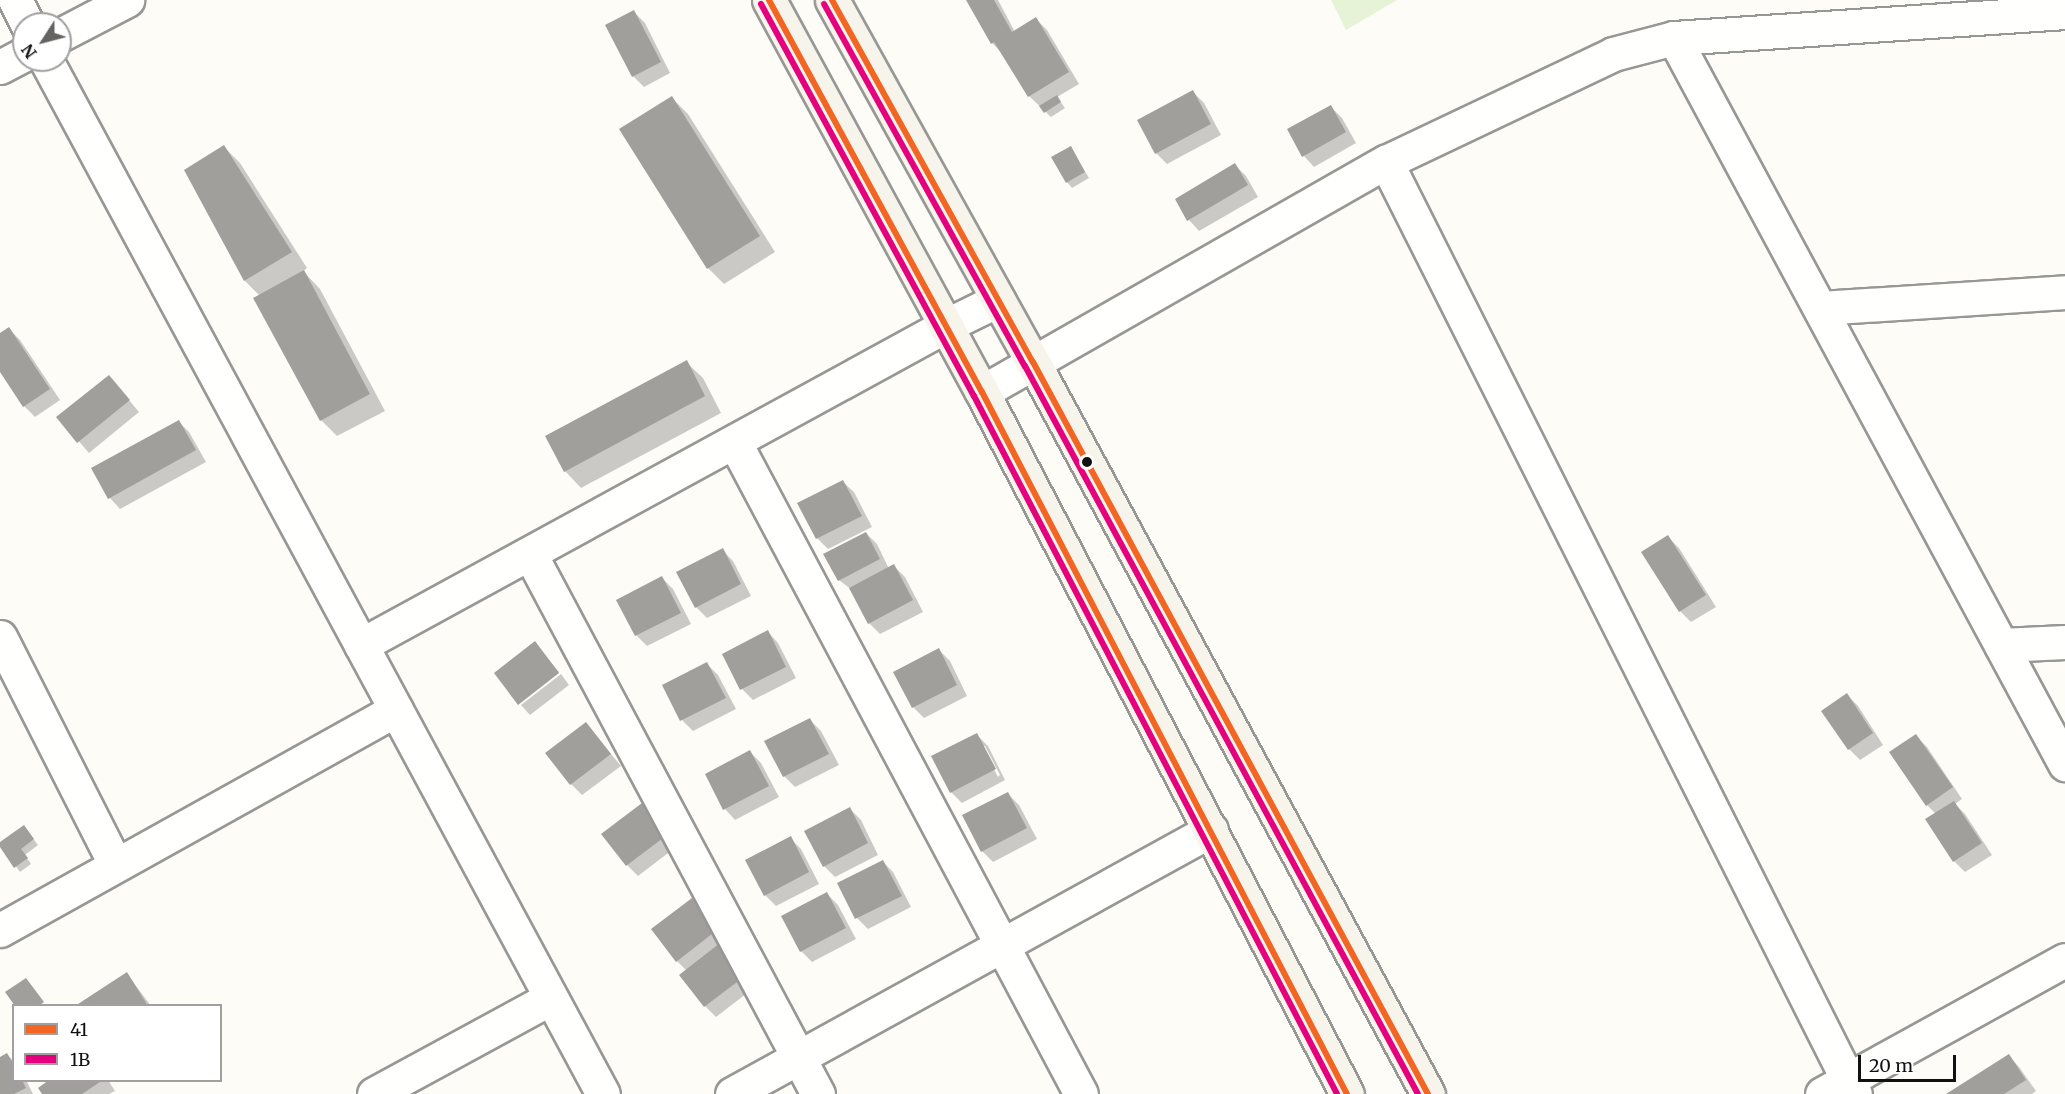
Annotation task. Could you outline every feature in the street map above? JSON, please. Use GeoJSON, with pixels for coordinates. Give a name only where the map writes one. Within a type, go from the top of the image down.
{"type":"FeatureCollection","features":[{"type":"Feature","properties":{"kind":"main road"},"geometry":{"type":"LineString","coordinates":[[769,0],[947,325],[1347,1094]]}},
{"type":"Feature","properties":{"kind":"main road"},"geometry":{"type":"LineString","coordinates":[[832,0],[1033,362],[1428,1094]]}},
{"type":"Feature","properties":{"kind":"street"},"geometry":{"type":"LineString","coordinates":[[72,29],[127,0]]}},
{"type":"Feature","properties":{"kind":"street"},"geometry":{"type":"LineString","coordinates":[[982,392],[1386,162],[1613,54],[1674,38],[2065,12]]}},
{"type":"Feature","properties":{"kind":"street"},"geometry":{"type":"LineString","coordinates":[[1674,38],[2065,764]]}},
{"type":"Feature","properties":{"kind":"street"},"geometry":{"type":"LineString","coordinates":[[52,72],[603,1094]]}},
{"type":"Feature","properties":{"kind":"street"},"geometry":{"type":"LineString","coordinates":[[1386,162],[1842,1089],[2065,960]]}},
{"type":"Feature","properties":{"kind":"street"},"geometry":{"type":"LineString","coordinates":[[1820,308],[2065,292]]}},
{"type":"Feature","properties":{"kind":"street"},"geometry":{"type":"LineString","coordinates":[[361,645],[735,443],[947,325],[998,300]]}},
{"type":"Feature","properties":{"kind":"street"},"geometry":{"type":"LineString","coordinates":[[735,443],[1081,1094]]}},
{"type":"Feature","properties":{"kind":"street"},"geometry":{"type":"LineString","coordinates":[[530,554],[818,1094]]}},
{"type":"Feature","properties":{"kind":"street"},"geometry":{"type":"LineString","coordinates":[[0,637],[115,864]]}},
{"type":"Feature","properties":{"kind":"street"},"geometry":{"type":"LineString","coordinates":[[2001,645],[2065,642]]}},
{"type":"Feature","properties":{"kind":"street"},"geometry":{"type":"LineString","coordinates":[[0,930],[115,864],[396,710]]}},
{"type":"Feature","properties":{"kind":"street"},"geometry":{"type":"LineString","coordinates":[[732,1094],[1211,830]]}},
{"type":"Feature","properties":{"kind":"street"},"geometry":{"type":"LineString","coordinates":[[374,1094],[550,998]]}},
{"type":"Feature","properties":{"kind":"green space"},"geometry":{"type":"Polygon","coordinates":[[[1331,0],[1397,0],[1346,30],[1331,0]]]}},
{"type":"Feature","properties":{"kind":"building"},"geometry":{"type":"Polygon","coordinates":[[[966,0],[994,0],[1012,32],[1036,17],[1069,72],[1028,97],[994,42],[991,44],[966,0]]]}},
{"type":"Feature","properties":{"kind":"building"},"geometry":{"type":"Polygon","coordinates":[[[634,10],[661,62],[632,77],[605,25],[634,10]]]}},
{"type":"Feature","properties":{"kind":"building"},"geometry":{"type":"Polygon","coordinates":[[[1193,90],[1211,124],[1155,154],[1137,120],[1193,90]]]}},
{"type":"Feature","properties":{"kind":"building"},"geometry":{"type":"Polygon","coordinates":[[[1057,95],[1061,102],[1044,113],[1039,106],[1057,95]]]}},
{"type":"Feature","properties":{"kind":"building"},"geometry":{"type":"Polygon","coordinates":[[[672,96],[760,236],[707,269],[619,129],[672,96]]]}},
{"type":"Feature","properties":{"kind":"building"},"geometry":{"type":"Polygon","coordinates":[[[1331,105],[1346,132],[1302,157],[1287,129],[1331,105]]]}},
{"type":"Feature","properties":{"kind":"building"},"geometry":{"type":"Polygon","coordinates":[[[224,145],[292,252],[244,281],[184,170],[224,145]]]}},
{"type":"Feature","properties":{"kind":"building"},"geometry":{"type":"Polygon","coordinates":[[[1071,146],[1085,172],[1066,183],[1051,157],[1071,146]]]}},
{"type":"Feature","properties":{"kind":"building"},"geometry":{"type":"Polygon","coordinates":[[[1235,163],[1248,185],[1187,221],[1175,199],[1235,163]]]}},
{"type":"Feature","properties":{"kind":"building"},"geometry":{"type":"Polygon","coordinates":[[[304,270],[370,394],[320,421],[253,298],[304,270]]]}},
{"type":"Feature","properties":{"kind":"building"},"geometry":{"type":"Polygon","coordinates":[[[9,327],[50,389],[23,407],[0,372],[0,333],[9,327]]]}},
{"type":"Feature","properties":{"kind":"building"},"geometry":{"type":"Polygon","coordinates":[[[687,360],[705,396],[564,472],[545,436],[687,360]]]}},
{"type":"Feature","properties":{"kind":"building"},"geometry":{"type":"Polygon","coordinates":[[[109,375],[130,400],[77,443],[56,417],[109,375]]]}},
{"type":"Feature","properties":{"kind":"building"},"geometry":{"type":"Polygon","coordinates":[[[179,420],[196,450],[108,499],[91,468],[179,420]]]}},
{"type":"Feature","properties":{"kind":"building"},"geometry":{"type":"Polygon","coordinates":[[[843,480],[862,516],[816,539],[797,503],[843,480]]]}},
{"type":"Feature","properties":{"kind":"building"},"geometry":{"type":"Polygon","coordinates":[[[866,532],[880,559],[838,581],[823,554],[866,532]]]}},
{"type":"Feature","properties":{"kind":"building"},"geometry":{"type":"Polygon","coordinates":[[[1668,535],[1706,595],[1679,612],[1641,552],[1668,535]]]}},
{"type":"Feature","properties":{"kind":"building"},"geometry":{"type":"Polygon","coordinates":[[[723,548],[741,584],[695,608],[676,572],[723,548]]]}},
{"type":"Feature","properties":{"kind":"building"},"geometry":{"type":"Polygon","coordinates":[[[894,564],[913,600],[868,624],[849,588],[894,564]]]}},
{"type":"Feature","properties":{"kind":"building"},"geometry":{"type":"Polygon","coordinates":[[[662,576],[681,613],[635,636],[616,600],[662,576]]]}},
{"type":"Feature","properties":{"kind":"building"},"geometry":{"type":"Polygon","coordinates":[[[768,630],[786,667],[740,690],[722,654],[768,630]]]}},
{"type":"Feature","properties":{"kind":"building"},"geometry":{"type":"Polygon","coordinates":[[[535,641],[559,673],[518,705],[494,673],[535,641]]]}},
{"type":"Feature","properties":{"kind":"building"},"geometry":{"type":"Polygon","coordinates":[[[939,648],[957,685],[912,708],[893,672],[939,648]]]}},
{"type":"Feature","properties":{"kind":"building"},"geometry":{"type":"Polygon","coordinates":[[[707,662],[726,698],[680,721],[662,685],[707,662]]]}},
{"type":"Feature","properties":{"kind":"building"},"geometry":{"type":"Polygon","coordinates":[[[1847,693],[1873,733],[1848,750],[1821,711],[1847,693]]]}},
{"type":"Feature","properties":{"kind":"building"},"geometry":{"type":"Polygon","coordinates":[[[810,718],[829,754],[783,777],[764,741],[810,718]]]}},
{"type":"Feature","properties":{"kind":"building"},"geometry":{"type":"Polygon","coordinates":[[[586,722],[611,754],[570,785],[545,753],[586,722]]]}},
{"type":"Feature","properties":{"kind":"building"},"geometry":{"type":"Polygon","coordinates":[[[977,733],[996,769],[950,793],[931,756],[977,733]]]}},
{"type":"Feature","properties":{"kind":"building"},"geometry":{"type":"Polygon","coordinates":[[[1916,734],[1953,787],[1926,806],[1889,752],[1916,734]]]}},
{"type":"Feature","properties":{"kind":"building"},"geometry":{"type":"Polygon","coordinates":[[[750,750],[769,786],[723,810],[705,774],[750,750]]]}},
{"type":"Feature","properties":{"kind":"building"},"geometry":{"type":"Polygon","coordinates":[[[1008,792],[1027,828],[981,852],[962,815],[1008,792]]]}},
{"type":"Feature","properties":{"kind":"building"},"geometry":{"type":"Polygon","coordinates":[[[1954,801],[1982,843],[1953,862],[1925,819],[1954,801]]]}},
{"type":"Feature","properties":{"kind":"building"},"geometry":{"type":"Polygon","coordinates":[[[642,803],[667,835],[626,866],[601,834],[642,803]]]}},
{"type":"Feature","properties":{"kind":"building"},"geometry":{"type":"Polygon","coordinates":[[[850,807],[868,843],[823,867],[804,831],[850,807]]]}},
{"type":"Feature","properties":{"kind":"building"},"geometry":{"type":"Polygon","coordinates":[[[24,825],[34,839],[21,849],[28,858],[14,868],[0,847],[0,842],[24,825]]]}},
{"type":"Feature","properties":{"kind":"building"},"geometry":{"type":"Polygon","coordinates":[[[791,836],[809,872],[764,896],[745,860],[791,836]]]}},
{"type":"Feature","properties":{"kind":"building"},"geometry":{"type":"Polygon","coordinates":[[[883,860],[902,896],[855,919],[837,883],[883,860]]]}},
{"type":"Feature","properties":{"kind":"building"},"geometry":{"type":"Polygon","coordinates":[[[827,892],[846,928],[800,952],[781,916],[827,892]]]}},
{"type":"Feature","properties":{"kind":"building"},"geometry":{"type":"Polygon","coordinates":[[[692,898],[717,930],[676,962],[651,929],[692,898]]]}},
{"type":"Feature","properties":{"kind":"building"},"geometry":{"type":"Polygon","coordinates":[[[720,943],[745,976],[704,1007],[679,975],[720,943]]]}},
{"type":"Feature","properties":{"kind":"building"},"geometry":{"type":"Polygon","coordinates":[[[127,972],[147,1004],[78,1004],[127,972]]]}},
{"type":"Feature","properties":{"kind":"building"},"geometry":{"type":"Polygon","coordinates":[[[26,978],[44,1002],[42,1004],[14,1004],[5,992],[26,978]]]}},
{"type":"Feature","properties":{"kind":"building"},"geometry":{"type":"Polygon","coordinates":[[[7,1053],[12,1062],[12,1082],[23,1082],[26,1088],[14,1094],[0,1094],[0,1057],[7,1053]]]}},
{"type":"Feature","properties":{"kind":"building"},"geometry":{"type":"Polygon","coordinates":[[[2009,1054],[2026,1080],[2004,1094],[1946,1094],[2009,1054]]]}},
{"type":"Feature","properties":{"kind":"building"},"geometry":{"type":"Polygon","coordinates":[[[46,1082],[100,1082],[82,1094],[42,1094],[38,1088],[46,1082]]]}},
{"type":"Feature","properties":{"kind":"transit line","name":"41"},"geometry":{"type":"LineString","coordinates":[[769,0],[982,392],[1347,1094]]}},
{"type":"Feature","properties":{"kind":"transit line","name":"41"},"geometry":{"type":"LineString","coordinates":[[832,0],[1033,362],[1428,1094]]}},
{"type":"Feature","properties":{"kind":"transit line","name":"1B"},"geometry":{"type":"LineString","coordinates":[[761,4],[974,396],[1337,1094]]}},
{"type":"Feature","properties":{"kind":"transit line","name":"1B"},"geometry":{"type":"LineString","coordinates":[[824,4],[1025,366],[1418,1094]]}}]}
